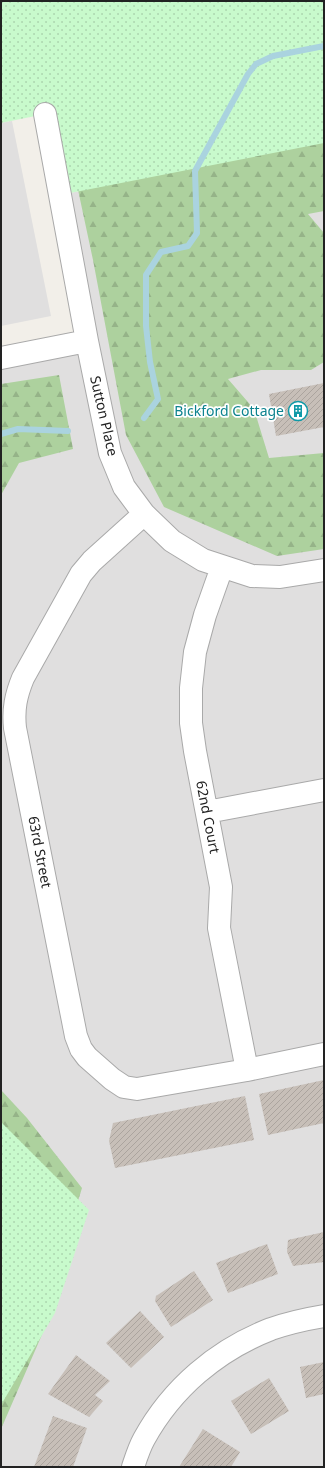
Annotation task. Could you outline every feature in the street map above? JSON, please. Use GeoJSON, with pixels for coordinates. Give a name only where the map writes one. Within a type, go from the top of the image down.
{"type":"FeatureCollection","features":[{"type":"Feature","properties":{"kind":"street","name":"Sutton Place"},"geometry":{"type":"LineString","coordinates":[[45,114],[87,341],[110,453],[124,486],[144,514],[172,541],[203,560],[252,576],[280,577],[324,570]]}},
{"type":"Feature","properties":{"kind":"street"},"geometry":{"type":"LineString","coordinates":[[1,358],[87,341]]}},
{"type":"Feature","properties":{"kind":"street","name":"63rd Street"},"geometry":{"type":"LineString","coordinates":[[144,514],[92,561],[77,579],[16,694],[14,716],[15,728],[76,1036],[81,1049],[87,1057],[112,1079],[124,1087],[137,1089],[247,1070],[324,1054]]}},
{"type":"Feature","properties":{"kind":"street","name":"62nd Court"},"geometry":{"type":"LineString","coordinates":[[222,567],[205,615],[195,652],[191,688],[191,723],[221,887],[219,928],[247,1070]]}},
{"type":"Feature","properties":{"kind":"street"},"geometry":{"type":"LineString","coordinates":[[207,812],[324,790]]}},
{"type":"Feature","properties":{"kind":"street"},"geometry":{"type":"LineString","coordinates":[[133,1467],[144,1440],[161,1412],[184,1384],[212,1361],[241,1342],[272,1329],[324,1316]]}},
{"type":"Feature","properties":{"kind":"shaded area"},"geometry":{"type":"Polygon","coordinates":[[[12,121],[51,316],[1,326],[1,123],[12,121]]]}},
{"type":"Feature","properties":{"kind":"shaded area"},"geometry":{"type":"Polygon","coordinates":[[[324,143],[324,1467],[1,1467],[1,358],[87,340],[60,195],[324,143]]]}},
{"type":"Feature","properties":{"kind":"green space"},"geometry":{"type":"Polygon","coordinates":[[[1,1],[324,1],[324,211],[308,214],[324,233],[324,362],[311,370],[261,370],[228,379],[254,409],[269,458],[324,453],[324,549],[277,556],[164,507],[126,435],[93,260],[55,82],[1,1]]]}},
{"type":"Feature","properties":{"kind":"green space"},"geometry":{"type":"Polygon","coordinates":[[[1,1],[324,1],[324,143],[60,195],[45,114],[1,123],[1,1]]]}},
{"type":"Feature","properties":{"kind":"green space"},"geometry":{"type":"Polygon","coordinates":[[[59,375],[73,449],[19,463],[1,495],[1,384],[59,375]]]}},
{"type":"Feature","properties":{"kind":"green space"},"geometry":{"type":"Polygon","coordinates":[[[1,1090],[27,1118],[82,1188],[69,1230],[54,1307],[1,1429],[1,1090]]]}},
{"type":"Feature","properties":{"kind":"green space"},"geometry":{"type":"Polygon","coordinates":[[[1,1122],[89,1210],[55,1313],[1,1405],[1,1122]]]}},
{"type":"Feature","properties":{"kind":"building","name":"Bickford Cottage"},"geometry":{"type":"Polygon","coordinates":[[[324,383],[324,427],[276,436],[269,394],[324,383]]]}},
{"type":"Feature","properties":{"kind":"building"},"geometry":{"type":"Polygon","coordinates":[[[324,1080],[324,1123],[268,1135],[259,1094],[324,1080]]]}},
{"type":"Feature","properties":{"kind":"building"},"geometry":{"type":"Polygon","coordinates":[[[245,1096],[254,1140],[115,1168],[109,1141],[113,1123],[245,1096]]]}},
{"type":"Feature","properties":{"kind":"building"},"geometry":{"type":"Polygon","coordinates":[[[324,1232],[324,1262],[293,1266],[287,1252],[288,1240],[324,1232]]]}},
{"type":"Feature","properties":{"kind":"building"},"geometry":{"type":"Polygon","coordinates":[[[267,1244],[278,1274],[228,1293],[216,1263],[267,1244]]]}},
{"type":"Feature","properties":{"kind":"building"},"geometry":{"type":"Polygon","coordinates":[[[194,1271],[213,1300],[171,1327],[155,1301],[156,1296],[194,1271]]]}},
{"type":"Feature","properties":{"kind":"building"},"geometry":{"type":"Polygon","coordinates":[[[140,1311],[164,1337],[131,1368],[106,1343],[140,1311]]]}},
{"type":"Feature","properties":{"kind":"building"},"geometry":{"type":"Polygon","coordinates":[[[76,1355],[110,1381],[95,1395],[103,1401],[89,1417],[48,1394],[76,1355]]]}},
{"type":"Feature","properties":{"kind":"building"},"geometry":{"type":"Polygon","coordinates":[[[324,1362],[324,1394],[306,1398],[300,1367],[324,1362]]]}},
{"type":"Feature","properties":{"kind":"building"},"geometry":{"type":"Polygon","coordinates":[[[269,1378],[289,1411],[251,1434],[231,1401],[269,1378]]]}},
{"type":"Feature","properties":{"kind":"building"},"geometry":{"type":"Polygon","coordinates":[[[53,1416],[87,1428],[73,1467],[34,1467],[53,1416]]]}},
{"type":"Feature","properties":{"kind":"building"},"geometry":{"type":"Polygon","coordinates":[[[203,1429],[240,1452],[231,1467],[179,1467],[203,1429]]]}},
{"type":"Feature","properties":{"kind":"waterway"},"geometry":{"type":"LineString","coordinates":[[144,418],[158,399],[150,362],[146,326],[146,275],[161,252],[188,246],[197,233],[195,171],[248,74],[256,64],[273,56],[324,46]]}},
{"type":"Feature","properties":{"kind":"waterway"},"geometry":{"type":"LineString","coordinates":[[1,434],[18,429],[68,431]]}},
{"type":"Feature","properties":{"kind":"place","name":"Bickford Cottage"},"geometry":{"type":"Point","coordinates":[298,411]}}]}
